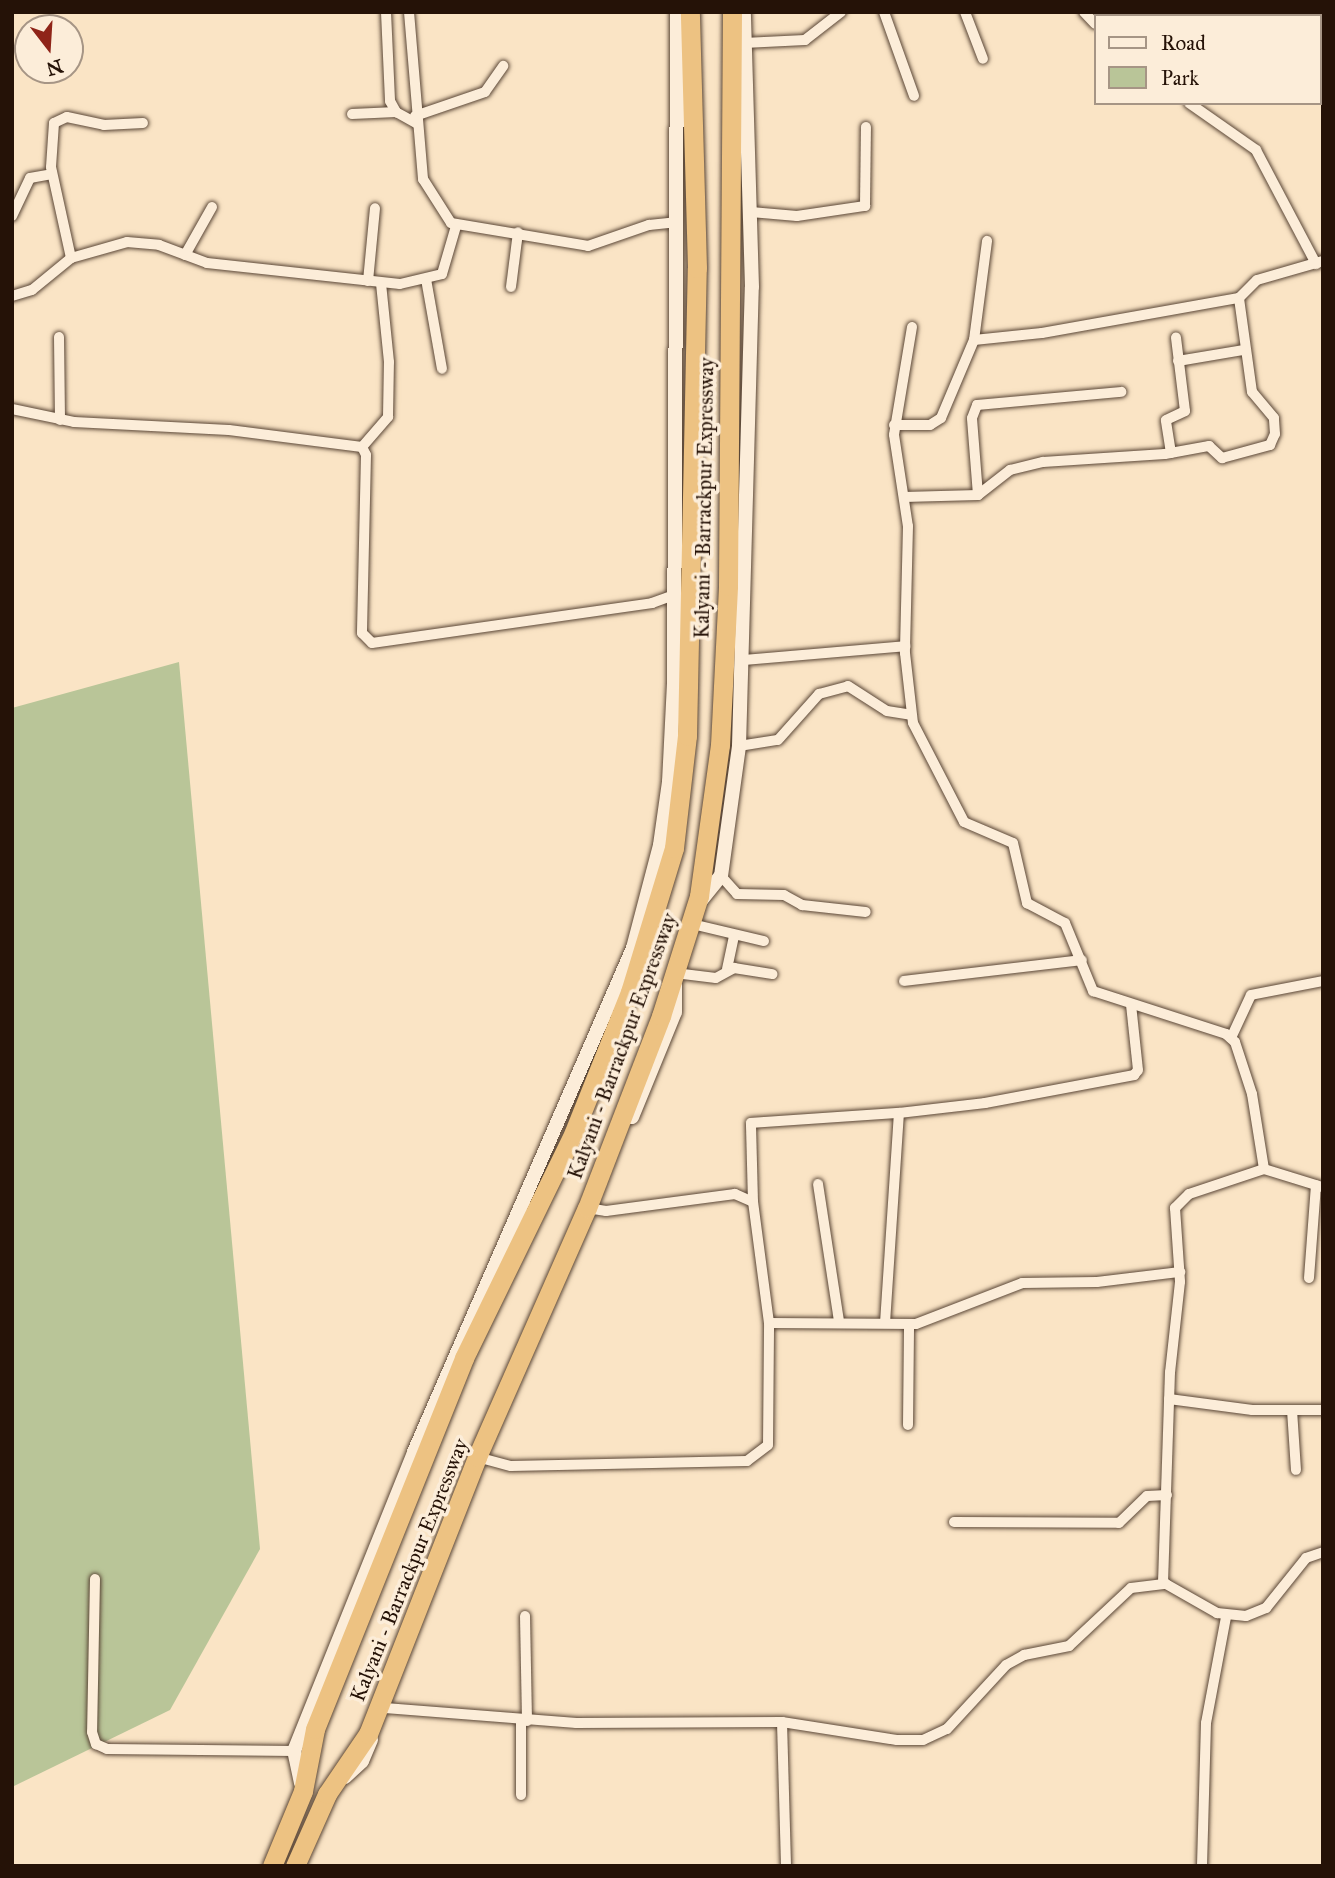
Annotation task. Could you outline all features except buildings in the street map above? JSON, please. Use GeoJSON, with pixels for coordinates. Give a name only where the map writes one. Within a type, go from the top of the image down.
{"type":"FeatureCollection","features":[{"type":"Feature","properties":{"kind":"highway","name":"Kalyani - Barrackpur Expressway"},"geometry":{"type":"LineString","coordinates":[[272,1866],[303,1791],[315,1729],[419,1452],[575,1132],[630,992],[674,848],[687,736],[697,268],[690,12]]}},
{"type":"Feature","properties":{"kind":"highway","name":"Kalyani - Barrackpur Expressway"},"geometry":{"type":"LineString","coordinates":[[295,1866],[327,1794],[368,1734],[481,1458],[590,1210],[695,914],[720,744],[728,586],[732,12]]}},
{"type":"Feature","properties":{"kind":"street"},"geometry":{"type":"LineString","coordinates":[[386,12],[390,101],[396,112]]}},
{"type":"Feature","properties":{"kind":"street"},"geometry":{"type":"LineString","coordinates":[[409,12],[416,119],[425,186],[456,226],[518,232],[588,246],[649,225],[678,222]]}},
{"type":"Feature","properties":{"kind":"street"},"geometry":{"type":"LineString","coordinates":[[303,1791],[295,1751],[633,947],[660,845],[669,782],[674,595],[677,12]]}},
{"type":"Feature","properties":{"kind":"street"},"geometry":{"type":"LineString","coordinates":[[744,12],[751,212],[739,746],[721,876],[695,914],[734,936],[764,941]]}},
{"type":"Feature","properties":{"kind":"street"},"geometry":{"type":"LineString","coordinates":[[744,43],[804,40],[841,12]]}},
{"type":"Feature","properties":{"kind":"street"},"geometry":{"type":"LineString","coordinates":[[884,12],[914,96]]}},
{"type":"Feature","properties":{"kind":"street"},"geometry":{"type":"LineString","coordinates":[[965,12],[983,59]]}},
{"type":"Feature","properties":{"kind":"street"},"geometry":{"type":"LineString","coordinates":[[352,114],[396,112],[416,119],[485,92],[503,66]]}},
{"type":"Feature","properties":{"kind":"street"},"geometry":{"type":"LineString","coordinates":[[974,340],[1042,333],[1239,298],[1257,280],[1319,262],[1256,150],[1192,105]]}},
{"type":"Feature","properties":{"kind":"street"},"geometry":{"type":"LineString","coordinates":[[71,258],[52,174],[57,119],[108,125],[143,123]]}},
{"type":"Feature","properties":{"kind":"street"},"geometry":{"type":"LineString","coordinates":[[751,212],[797,216],[865,205],[866,127]]}},
{"type":"Feature","properties":{"kind":"street"},"geometry":{"type":"LineString","coordinates":[[12,216],[30,178],[52,174]]}},
{"type":"Feature","properties":{"kind":"street"},"geometry":{"type":"LineString","coordinates":[[185,255],[212,207]]}},
{"type":"Feature","properties":{"kind":"street"},"geometry":{"type":"LineString","coordinates":[[368,281],[375,208]]}},
{"type":"Feature","properties":{"kind":"street"},"geometry":{"type":"LineString","coordinates":[[12,296],[32,290],[71,258],[127,242],[159,245],[207,263],[381,283],[426,279],[446,270],[456,226]]}},
{"type":"Feature","properties":{"kind":"street"},"geometry":{"type":"LineString","coordinates":[[511,287],[518,232]]}},
{"type":"Feature","properties":{"kind":"street"},"geometry":{"type":"LineString","coordinates":[[894,425],[930,425],[942,418],[974,340],[987,241]]}},
{"type":"Feature","properties":{"kind":"street"},"geometry":{"type":"LineString","coordinates":[[426,279],[442,369]]}},
{"type":"Feature","properties":{"kind":"street"},"geometry":{"type":"LineString","coordinates":[[362,447],[388,417],[389,362],[381,283]]}},
{"type":"Feature","properties":{"kind":"street"},"geometry":{"type":"LineString","coordinates":[[904,497],[978,495],[1014,468],[1171,453],[1211,446],[1222,458],[1273,442],[1273,415],[1252,392],[1244,350],[1239,298]]}},
{"type":"Feature","properties":{"kind":"street"},"geometry":{"type":"LineString","coordinates":[[912,327],[894,425],[909,540],[905,646],[911,715],[964,822],[1013,843],[1030,908],[1065,923],[1093,991],[1231,1038]]}},
{"type":"Feature","properties":{"kind":"street"},"geometry":{"type":"LineString","coordinates":[[59,337],[60,420]]}},
{"type":"Feature","properties":{"kind":"street"},"geometry":{"type":"LineString","coordinates":[[1171,453],[1166,420],[1185,411],[1176,338]]}},
{"type":"Feature","properties":{"kind":"street"},"geometry":{"type":"LineString","coordinates":[[1178,361],[1244,350]]}},
{"type":"Feature","properties":{"kind":"street"},"geometry":{"type":"LineString","coordinates":[[978,495],[972,418],[977,405],[1121,393]]}},
{"type":"Feature","properties":{"kind":"street"},"geometry":{"type":"LineString","coordinates":[[12,409],[60,420],[229,430],[362,447]]}},
{"type":"Feature","properties":{"kind":"street"},"geometry":{"type":"LineString","coordinates":[[362,447],[366,455],[362,633],[365,640],[652,603],[674,595]]}},
{"type":"Feature","properties":{"kind":"street"},"geometry":{"type":"LineString","coordinates":[[743,660],[905,646]]}},
{"type":"Feature","properties":{"kind":"street"},"geometry":{"type":"LineString","coordinates":[[739,746],[778,740],[819,694],[848,685],[887,711],[911,715]]}},
{"type":"Feature","properties":{"kind":"street"},"geometry":{"type":"LineString","coordinates":[[721,876],[737,894],[784,895],[802,905],[866,912]]}},
{"type":"Feature","properties":{"kind":"street"},"geometry":{"type":"LineString","coordinates":[[676,973],[716,978],[727,969],[734,936]]}},
{"type":"Feature","properties":{"kind":"street"},"geometry":{"type":"LineString","coordinates":[[904,981],[1082,960]]}},
{"type":"Feature","properties":{"kind":"street"},"geometry":{"type":"LineString","coordinates":[[727,969],[773,974]]}},
{"type":"Feature","properties":{"kind":"street"},"geometry":{"type":"LineString","coordinates":[[1264,1170],[1250,1085],[1231,1038],[1251,995],[1323,981]]}},
{"type":"Feature","properties":{"kind":"street"},"geometry":{"type":"LineString","coordinates":[[327,1794],[362,1761],[385,1709],[481,1458],[519,1466],[754,1459],[768,1445],[769,1323],[753,1202],[751,1123],[985,1104],[1134,1075],[1138,1070],[1131,1004]]}},
{"type":"Feature","properties":{"kind":"street"},"geometry":{"type":"LineString","coordinates":[[885,1323],[899,1113]]}},
{"type":"Feature","properties":{"kind":"street"},"geometry":{"type":"LineString","coordinates":[[1163,1584],[1169,1399],[1180,1272],[1178,1202],[1264,1170],[1320,1186],[1309,1278]]}},
{"type":"Feature","properties":{"kind":"street"},"geometry":{"type":"LineString","coordinates":[[818,1184],[839,1321]]}},
{"type":"Feature","properties":{"kind":"street"},"geometry":{"type":"LineString","coordinates":[[590,1210],[725,1194],[744,1196],[753,1202]]}},
{"type":"Feature","properties":{"kind":"street"},"geometry":{"type":"LineString","coordinates":[[769,1323],[927,1322],[1022,1283],[1097,1282],[1180,1272]]}},
{"type":"Feature","properties":{"kind":"street"},"geometry":{"type":"LineString","coordinates":[[908,1425],[909,1324]]}},
{"type":"Feature","properties":{"kind":"street"},"geometry":{"type":"LineString","coordinates":[[1169,1399],[1292,1410],[1323,1410]]}},
{"type":"Feature","properties":{"kind":"street"},"geometry":{"type":"LineString","coordinates":[[1292,1410],[1296,1470]]}},
{"type":"Feature","properties":{"kind":"street"},"geometry":{"type":"LineString","coordinates":[[954,1522],[1115,1524],[1123,1522],[1147,1496],[1167,1495]]}},
{"type":"Feature","properties":{"kind":"street"},"geometry":{"type":"LineString","coordinates":[[385,1709],[524,1721],[782,1722],[897,1740],[930,1739],[947,1729],[1016,1658],[1069,1646],[1123,1593],[1139,1585],[1163,1584],[1226,1617],[1261,1611],[1300,1563],[1323,1552]]}},
{"type":"Feature","properties":{"kind":"street"},"geometry":{"type":"LineString","coordinates":[[95,1579],[92,1732],[96,1744],[107,1749],[295,1751]]}},
{"type":"Feature","properties":{"kind":"street"},"geometry":{"type":"LineString","coordinates":[[521,1795],[526,1616]]}},
{"type":"Feature","properties":{"kind":"street"},"geometry":{"type":"LineString","coordinates":[[1202,1866],[1206,1723],[1226,1617]]}},
{"type":"Feature","properties":{"kind":"street"},"geometry":{"type":"LineString","coordinates":[[782,1722],[786,1866]]}},
{"type":"Feature","properties":{"kind":"green space"},"geometry":{"type":"Polygon","coordinates":[[[179,662],[260,1549],[170,1710],[12,1787],[12,708],[179,662]]]}}]}
